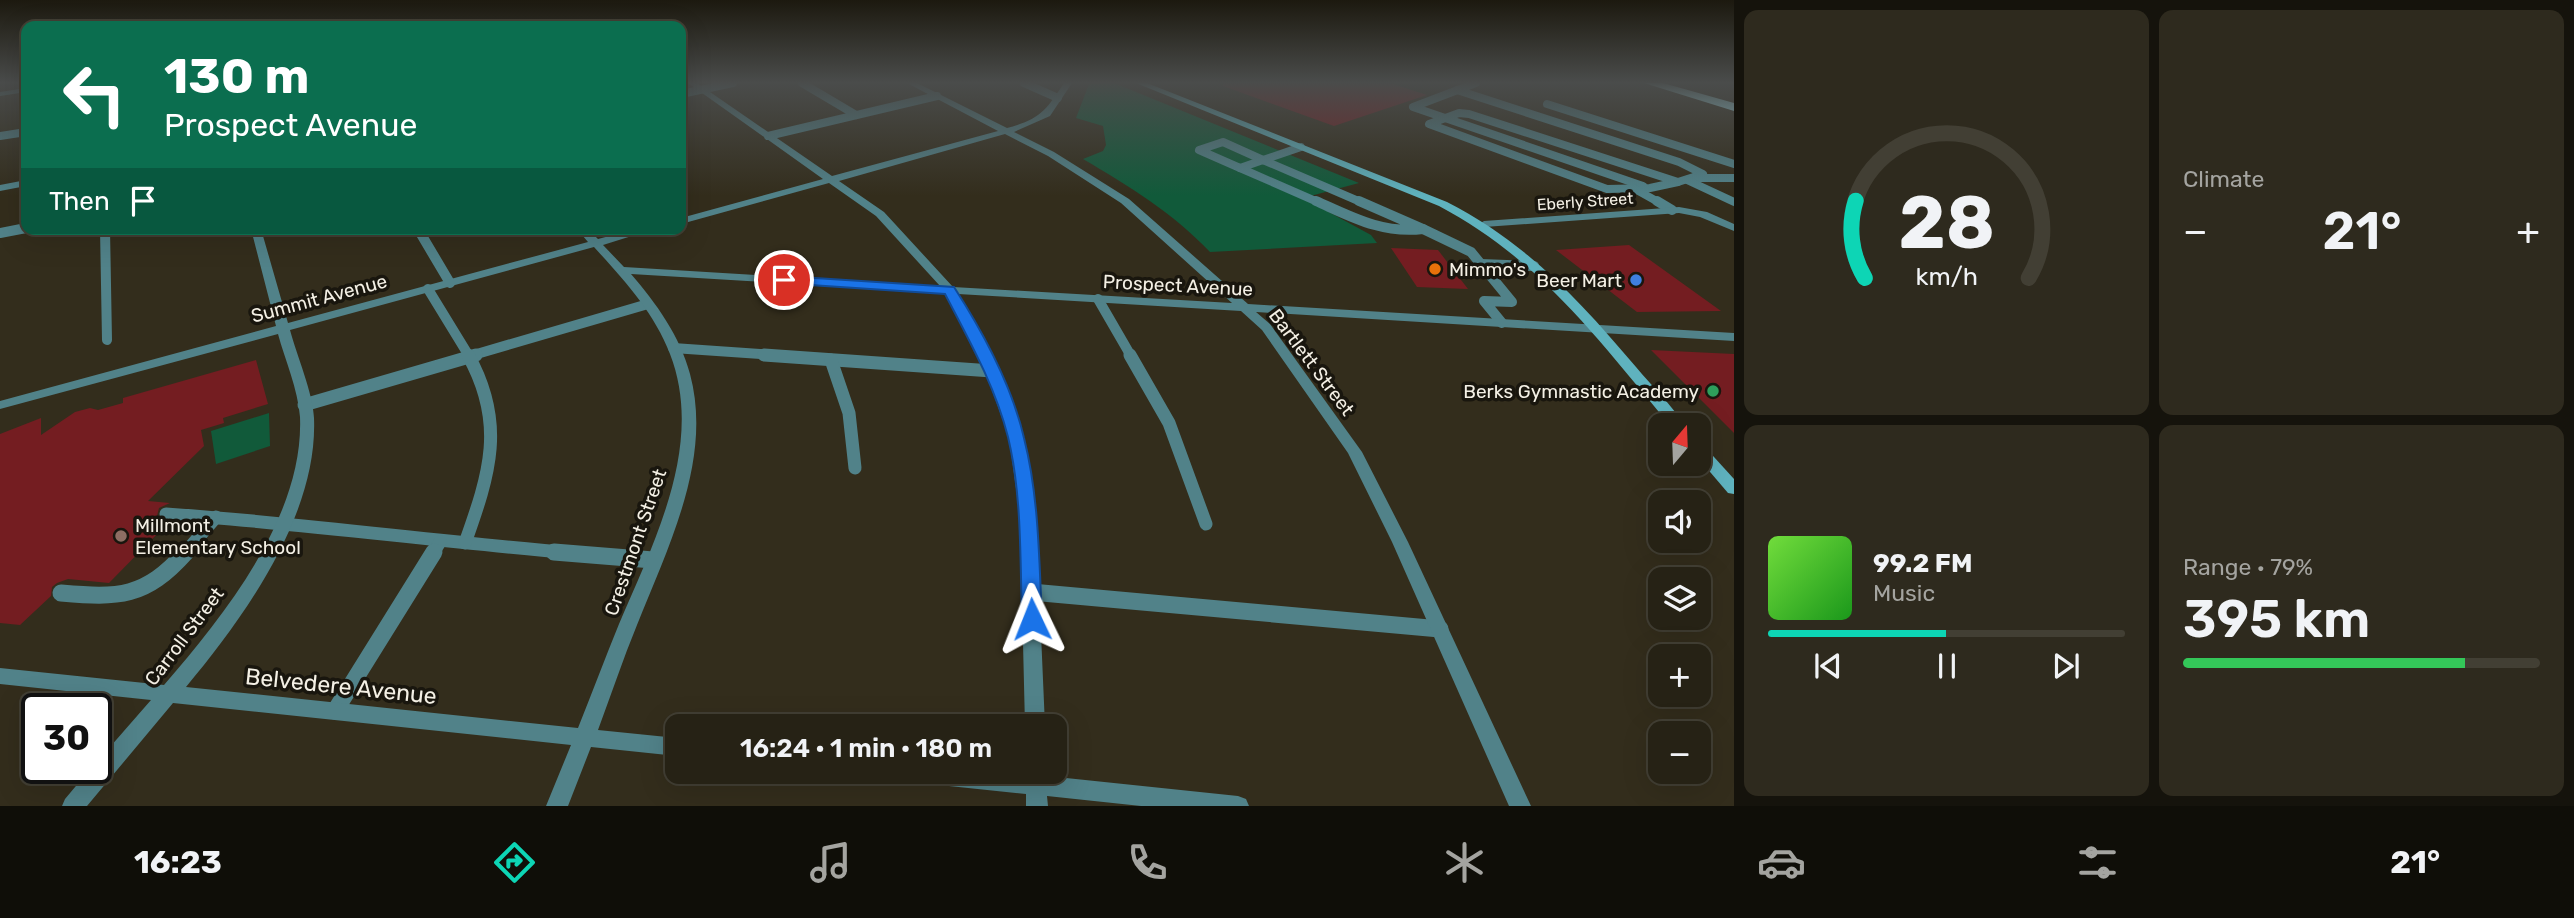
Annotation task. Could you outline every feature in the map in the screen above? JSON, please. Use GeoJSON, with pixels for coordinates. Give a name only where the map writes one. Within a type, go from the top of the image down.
{"type":"FeatureCollection","features":[{"type":"Feature","properties":{"kind":"main road"},"geometry":{"type":"LineString","coordinates":[[1235,121],[1451,207],[1484,224],[1534,266],[1667,413]]}},
{"type":"Feature","properties":{"kind":"main road"},"geometry":{"type":"LineString","coordinates":[[1712,464],[1734,489]]}},
{"type":"Feature","properties":{"kind":"street"},"geometry":{"type":"LineString","coordinates":[[746,121],[880,214],[950,290],[992,371],[1016,437],[1026,490],[1035,714]]}},
{"type":"Feature","properties":{"kind":"street","name":"Bartlett Street"},"geometry":{"type":"LineString","coordinates":[[986,121],[1068,164],[1125,201],[1170,238],[1266,327],[1355,452],[1440,629],[1520,806]]}},
{"type":"Feature","properties":{"kind":"street"},"geometry":{"type":"LineString","coordinates":[[686,220],[1007,131],[1035,121]]}},
{"type":"Feature","properties":{"kind":"street"},"geometry":{"type":"LineString","coordinates":[[0,188],[21,184]]}},
{"type":"Feature","properties":{"kind":"street","name":"Eberly Street"},"geometry":{"type":"LineString","coordinates":[[1484,224],[1672,210],[1689,212],[1734,228]]}},
{"type":"Feature","properties":{"kind":"street","name":"Carroll Street"},"geometry":{"type":"LineString","coordinates":[[73,806],[169,694],[237,602],[284,522],[304,463],[307,418],[258,235]]}},
{"type":"Feature","properties":{"kind":"street","name":"Crestmont Street"},"geometry":{"type":"LineString","coordinates":[[557,806],[653,560],[681,480],[687,448],[689,411],[683,375],[660,319],[588,235]]}},
{"type":"Feature","properties":{"kind":"street","name":"Summit Avenue"},"geometry":{"type":"LineString","coordinates":[[0,405],[626,235]]}},
{"type":"Feature","properties":{"kind":"street","name":"Prospect Avenue"},"geometry":{"type":"LineString","coordinates":[[619,270],[1734,338]]}},
{"type":"Feature","properties":{"kind":"street","name":"Belvedere Avenue"},"geometry":{"type":"LineString","coordinates":[[0,676],[665,746]]}},
{"type":"Feature","properties":{"kind":"street"},"geometry":{"type":"LineString","coordinates":[[1006,784],[1238,806]]}},
{"type":"Feature","properties":{"kind":"lane"},"geometry":{"type":"LineString","coordinates":[[768,136],[832,121]]}},
{"type":"Feature","properties":{"kind":"lane"},"geometry":{"type":"LineString","coordinates":[[1438,121],[1429,124],[1607,189],[1650,188],[1703,174],[1679,162],[1555,121]]}},
{"type":"Feature","properties":{"kind":"lane"},"geometry":{"type":"LineString","coordinates":[[1453,121],[1650,188]]}},
{"type":"Feature","properties":{"kind":"lane"},"geometry":{"type":"LineString","coordinates":[[1491,121],[1687,180],[1734,204]]}},
{"type":"Feature","properties":{"kind":"lane"},"geometry":{"type":"LineString","coordinates":[[1599,121],[1734,164]]}},
{"type":"Feature","properties":{"kind":"lane"},"geometry":{"type":"LineString","coordinates":[[0,136],[21,133]]}},
{"type":"Feature","properties":{"kind":"lane"},"geometry":{"type":"LineString","coordinates":[[1423,229],[1399,232],[1374,227],[1199,150],[1223,142],[1423,229],[1471,252],[1512,302],[1484,301],[1502,323]]}},
{"type":"Feature","properties":{"kind":"lane"},"geometry":{"type":"LineString","coordinates":[[1239,168],[1301,147]]}},
{"type":"Feature","properties":{"kind":"lane"},"geometry":{"type":"LineString","coordinates":[[1687,180],[1734,178]]}},
{"type":"Feature","properties":{"kind":"lane"},"geometry":{"type":"LineString","coordinates":[[1634,189],[1672,210]]}},
{"type":"Feature","properties":{"kind":"lane"},"geometry":{"type":"LineString","coordinates":[[1723,207],[1734,204]]}},
{"type":"Feature","properties":{"kind":"lane"},"geometry":{"type":"LineString","coordinates":[[0,233],[21,229]]}},
{"type":"Feature","properties":{"kind":"lane"},"geometry":{"type":"LineString","coordinates":[[105,235],[107,340]]}},
{"type":"Feature","properties":{"kind":"lane"},"geometry":{"type":"LineString","coordinates":[[422,235],[450,283]]}},
{"type":"Feature","properties":{"kind":"lane"},"geometry":{"type":"LineString","coordinates":[[1481,264],[1534,266]]}},
{"type":"Feature","properties":{"kind":"lane"},"geometry":{"type":"LineString","coordinates":[[428,289],[488,394],[489,460],[481,498],[465,544]]}},
{"type":"Feature","properties":{"kind":"lane"},"geometry":{"type":"LineString","coordinates":[[1098,299],[1169,423],[1206,524]]}},
{"type":"Feature","properties":{"kind":"lane"},"geometry":{"type":"LineString","coordinates":[[304,405],[648,304]]}},
{"type":"Feature","properties":{"kind":"lane"},"geometry":{"type":"LineString","coordinates":[[673,348],[992,371]]}},
{"type":"Feature","properties":{"kind":"lane"},"geometry":{"type":"LineString","coordinates":[[831,360],[849,413],[855,468]]}},
{"type":"Feature","properties":{"kind":"lane"},"geometry":{"type":"LineString","coordinates":[[166,514],[284,522],[440,542],[653,560]]}},
{"type":"Feature","properties":{"kind":"lane"},"geometry":{"type":"LineString","coordinates":[[61,593],[112,597],[150,585],[163,575],[216,517]]}},
{"type":"Feature","properties":{"kind":"lane"},"geometry":{"type":"LineString","coordinates":[[335,711],[440,542]]}},
{"type":"Feature","properties":{"kind":"lane"},"geometry":{"type":"LineString","coordinates":[[1031,592],[1440,629]]}},
{"type":"Feature","properties":{"kind":"green space"},"geometry":{"type":"Polygon","coordinates":[[[1085,121],[1206,121],[1359,183],[1303,198],[1371,235],[1377,243],[1210,252],[1166,213],[1083,159],[1103,151],[1106,145],[1103,126],[1085,121]]]}},
{"type":"Feature","properties":{"kind":"green space"},"geometry":{"type":"Polygon","coordinates":[[[269,413],[270,446],[216,464],[211,431],[269,413]]]}},
{"type":"Feature","properties":{"kind":"building"},"geometry":{"type":"Polygon","coordinates":[[[1319,121],[1350,121],[1334,126],[1319,121]]]}},
{"type":"Feature","properties":{"kind":"building","name":"Beer Mart"},"geometry":{"type":"Polygon","coordinates":[[[1629,245],[1721,311],[1637,312],[1556,250],[1629,245]]]}},
{"type":"Feature","properties":{"kind":"building","name":"Mimmo's"},"geometry":{"type":"Polygon","coordinates":[[[1391,248],[1438,250],[1468,289],[1417,287],[1391,248]]]}},
{"type":"Feature","properties":{"kind":"building","name":"Berks Gymnastic Academy"},"geometry":{"type":"Polygon","coordinates":[[[1651,350],[1734,354],[1734,433],[1651,350]]]}},
{"type":"Feature","properties":{"kind":"building"},"geometry":{"type":"Polygon","coordinates":[[[256,360],[268,404],[223,418],[224,423],[201,430],[204,446],[148,501],[170,503],[159,508],[157,516],[148,526],[164,527],[109,583],[68,579],[57,583],[52,587],[51,596],[20,625],[0,623],[0,434],[41,418],[41,435],[75,412],[90,408],[98,410],[123,403],[123,398],[256,360]]]}},
{"type":"Feature","properties":{"kind":"place","name":"Mimmo's"},"geometry":{"type":"Point","coordinates":[1435,269]}},
{"type":"Feature","properties":{"kind":"place","name":"Beer Mart"},"geometry":{"type":"Point","coordinates":[1636,280]}},
{"type":"Feature","properties":{"kind":"place","name":"Berks Gymnastic Academy"},"geometry":{"type":"Point","coordinates":[1713,391]}},
{"type":"Feature","properties":{"kind":"place","name":"Millmont Elementary School"},"geometry":{"type":"Point","coordinates":[121,536]}},
{"type":"Feature","properties":{"kind":"route"},"geometry":{"type":"LineString","coordinates":[[784,280],[950,290],[992,371],[1016,437],[1026,490],[1032,619]]}}]}
